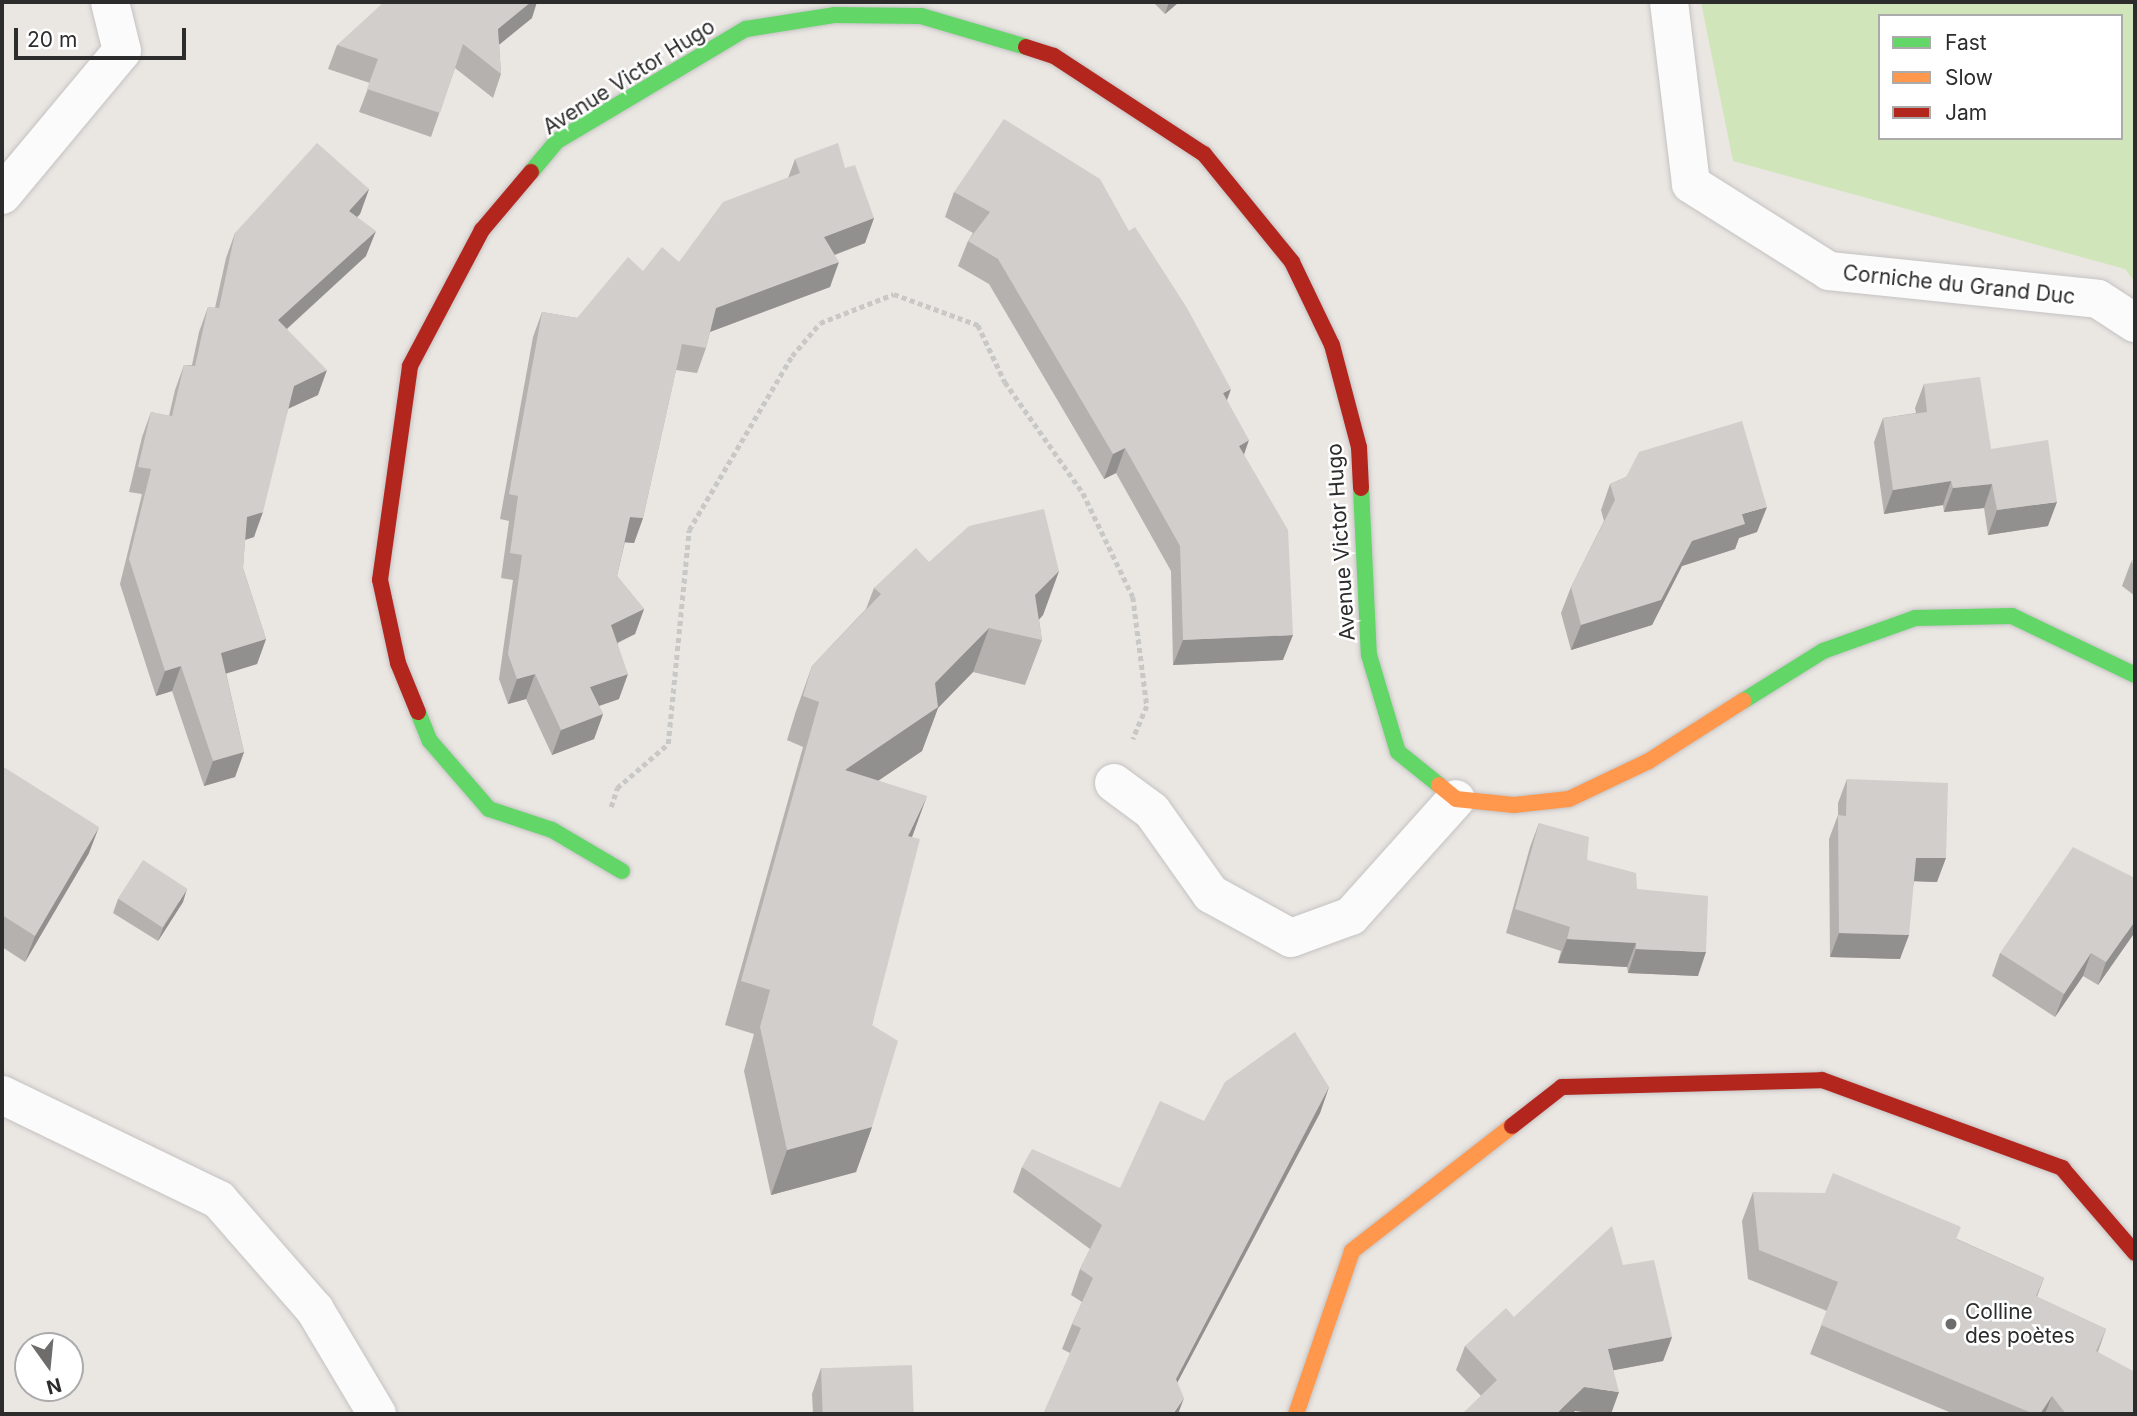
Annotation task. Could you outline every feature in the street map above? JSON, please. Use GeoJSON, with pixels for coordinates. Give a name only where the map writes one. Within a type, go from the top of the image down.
{"type":"FeatureCollection","features":[{"type":"Feature","properties":{"kind":"street"},"geometry":{"type":"LineString","coordinates":[[2,195],[122,51],[110,2]]}},
{"type":"Feature","properties":{"kind":"street","name":"Corniche du Grand Duc"},"geometry":{"type":"LineString","coordinates":[[1669,2],[1691,184],[1829,271],[2098,299],[2135,323]]}},
{"type":"Feature","properties":{"kind":"street","name":"Avenue Victor Hugo"},"geometry":{"type":"LineString","coordinates":[[622,871],[595,858],[552,830],[489,809],[429,741],[398,663],[380,580],[410,366],[482,230],[557,141],[747,29],[834,15],[921,16],[1054,56],[1204,154],[1292,262],[1332,345],[1359,447],[1369,655],[1398,752],[1456,799]]}},
{"type":"Feature","properties":{"kind":"street"},"geometry":{"type":"LineString","coordinates":[[1114,783],[1152,811],[1211,894],[1292,937],[1351,916],[1456,799],[1514,805],[1569,799],[1649,761],[1823,651],[1915,618],[2012,616],[2135,676]]}},
{"type":"Feature","properties":{"kind":"street"},"geometry":{"type":"LineString","coordinates":[[1296,1414],[1352,1251],[1562,1087],[1822,1080],[2062,1168],[2135,1253]]}},
{"type":"Feature","properties":{"kind":"street"},"geometry":{"type":"LineString","coordinates":[[2,1095],[219,1200],[316,1310],[377,1414]]}},
{"type":"Feature","properties":{"kind":"path"},"geometry":{"type":"LineString","coordinates":[[595,858],[617,788],[668,744],[689,530],[792,356],[820,323],[894,294],[978,325],[1005,382],[1083,493],[1133,597],[1147,706],[1114,783]]}},
{"type":"Feature","properties":{"kind":"green space"},"geometry":{"type":"Polygon","coordinates":[[[1701,2],[2135,2],[2135,282],[2125,269],[1733,161],[1701,2]]]}},
{"type":"Feature","properties":{"kind":"building"},"geometry":{"type":"Polygon","coordinates":[[[384,2],[531,2],[498,29],[501,74],[463,44],[440,113],[367,89],[378,59],[337,45],[384,2]]]}},
{"type":"Feature","properties":{"kind":"building"},"geometry":{"type":"Polygon","coordinates":[[[1004,119],[1100,179],[1129,231],[1135,227],[1187,308],[1231,389],[1223,393],[1249,440],[1239,446],[1288,530],[1293,635],[1183,640],[1180,546],[1125,448],[1113,454],[998,259],[968,241],[990,212],[954,192],[1004,119]]]}},
{"type":"Feature","properties":{"kind":"building"},"geometry":{"type":"Polygon","coordinates":[[[317,143],[369,189],[349,211],[376,231],[278,320],[327,370],[294,386],[263,512],[247,517],[243,568],[266,639],[221,653],[244,752],[213,761],[181,666],[165,671],[129,559],[151,469],[138,467],[151,412],[172,416],[184,365],[195,366],[208,307],[219,308],[235,233],[317,143]]]}},
{"type":"Feature","properties":{"kind":"building"},"geometry":{"type":"Polygon","coordinates":[[[838,143],[845,168],[855,165],[874,218],[824,237],[839,262],[716,308],[706,348],[682,344],[643,518],[630,517],[617,576],[644,609],[611,625],[628,674],[590,687],[603,714],[561,730],[535,674],[517,679],[508,654],[522,555],[510,553],[518,496],[509,494],[542,312],[577,318],[628,257],[643,271],[662,247],[679,262],[723,202],[800,173],[795,159],[838,143]]]}},
{"type":"Feature","properties":{"kind":"building"},"geometry":{"type":"Polygon","coordinates":[[[1980,377],[1991,449],[2048,440],[2057,502],[1997,510],[1992,484],[1953,488],[1951,481],[1893,490],[1883,418],[1927,412],[1924,384],[1980,377]]]}},
{"type":"Feature","properties":{"kind":"building"},"geometry":{"type":"Polygon","coordinates":[[[1742,421],[1767,507],[1742,514],[1745,524],[1692,541],[1661,600],[1581,625],[1571,587],[1615,500],[1610,484],[1626,477],[1639,452],[1742,421]]]}},
{"type":"Feature","properties":{"kind":"building"},"geometry":{"type":"Polygon","coordinates":[[[1044,509],[1059,571],[1035,595],[1042,640],[989,628],[935,683],[938,707],[845,770],[927,796],[908,836],[920,839],[872,1025],[898,1041],[872,1127],[787,1150],[760,1027],[770,990],[741,981],[819,702],[803,696],[812,666],[881,594],[874,588],[916,548],[929,562],[969,526],[1044,509]]]}},
{"type":"Feature","properties":{"kind":"building"},"geometry":{"type":"Polygon","coordinates":[[[2,766],[99,827],[35,936],[2,915],[2,766]]]}},
{"type":"Feature","properties":{"kind":"building"},"geometry":{"type":"Polygon","coordinates":[[[1847,779],[1948,783],[1946,858],[1916,858],[1909,935],[1839,933],[1838,815],[1846,816],[1847,779]]]}},
{"type":"Feature","properties":{"kind":"building"},"geometry":{"type":"Polygon","coordinates":[[[1539,823],[1589,837],[1587,860],[1636,873],[1637,889],[1708,896],[1706,952],[1636,949],[1636,943],[1567,939],[1570,927],[1515,909],[1539,823]]]}},
{"type":"Feature","properties":{"kind":"building"},"geometry":{"type":"Polygon","coordinates":[[[2073,847],[2135,878],[2135,921],[2106,962],[2091,953],[2064,994],[2000,953],[2073,847]]]}},
{"type":"Feature","properties":{"kind":"building"},"geometry":{"type":"Polygon","coordinates":[[[143,860],[187,889],[162,927],[118,899],[143,860]]]}},
{"type":"Feature","properties":{"kind":"building"},"geometry":{"type":"Polygon","coordinates":[[[1295,1032],[1329,1087],[1176,1379],[1184,1398],[1173,1414],[1043,1414],[1081,1328],[1072,1324],[1093,1278],[1080,1269],[1102,1225],[1022,1167],[1032,1149],[1120,1188],[1160,1101],[1204,1121],[1225,1082],[1295,1032]]]}},
{"type":"Feature","properties":{"kind":"building"},"geometry":{"type":"Polygon","coordinates":[[[1833,1173],[1961,1227],[1956,1239],[2044,1278],[2036,1296],[2106,1329],[2096,1351],[2135,1372],[2135,1414],[2066,1414],[2052,1396],[2040,1414],[2034,1414],[1821,1325],[1838,1282],[1759,1250],[1753,1192],[1825,1193],[1833,1173]]]}},
{"type":"Feature","properties":{"kind":"building"},"geometry":{"type":"Polygon","coordinates":[[[1612,1226],[1623,1265],[1654,1260],[1672,1337],[1608,1349],[1619,1392],[1584,1387],[1556,1414],[1462,1414],[1497,1380],[1465,1346],[1506,1308],[1514,1317],[1612,1226]]]}},
{"type":"Feature","properties":{"kind":"building"},"geometry":{"type":"Polygon","coordinates":[[[912,1365],[914,1414],[823,1414],[821,1368],[912,1365]]]}},
{"type":"Feature","properties":{"kind":"traffic: fast"},"geometry":{"type":"LineString","coordinates":[[531,172],[557,141],[746,29],[834,15],[921,16],[1026,47]]}},
{"type":"Feature","properties":{"kind":"traffic: fast"},"geometry":{"type":"LineString","coordinates":[[1361,488],[1369,655],[1398,752],[1439,785]]}},
{"type":"Feature","properties":{"kind":"traffic: fast"},"geometry":{"type":"LineString","coordinates":[[1743,701],[1823,651],[1915,618],[2012,616],[2135,675]]}},
{"type":"Feature","properties":{"kind":"traffic: fast"},"geometry":{"type":"LineString","coordinates":[[418,712],[430,741],[489,809],[552,830],[622,871]]}},
{"type":"Feature","properties":{"kind":"traffic: slow"},"geometry":{"type":"LineString","coordinates":[[1439,785],[1456,799],[1514,805],[1569,799],[1649,761],[1743,701]]}},
{"type":"Feature","properties":{"kind":"traffic: slow"},"geometry":{"type":"LineString","coordinates":[[1296,1414],[1352,1251],[1512,1126]]}},
{"type":"Feature","properties":{"kind":"traffic: jam"},"geometry":{"type":"LineString","coordinates":[[1026,47],[1054,56],[1204,154],[1292,262],[1332,345],[1359,447],[1361,488]]}},
{"type":"Feature","properties":{"kind":"traffic: jam"},"geometry":{"type":"LineString","coordinates":[[418,712],[398,663],[380,580],[410,366],[482,230],[531,172]]}},
{"type":"Feature","properties":{"kind":"traffic: jam"},"geometry":{"type":"LineString","coordinates":[[1512,1126],[1562,1087],[1822,1080],[2062,1168],[2135,1253]]}},
{"type":"Feature","properties":{"kind":"place","name":"Colline des poètes"},"geometry":{"type":"Point","coordinates":[1951,1324]}}]}
